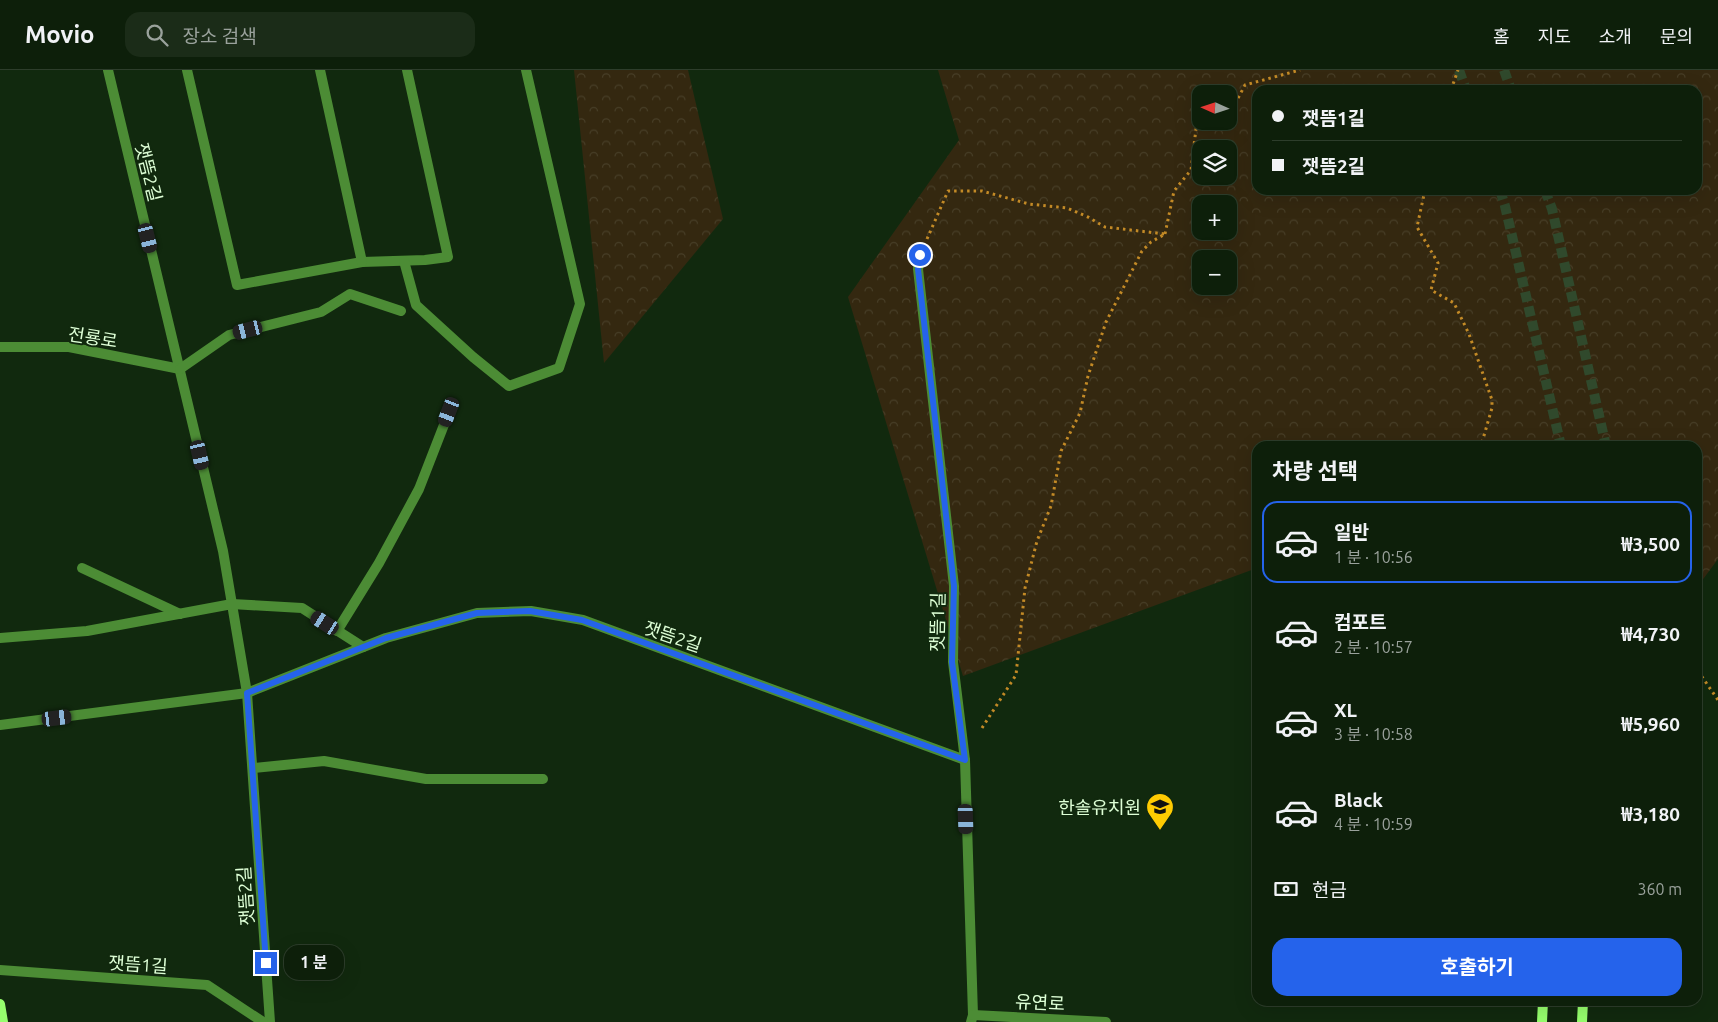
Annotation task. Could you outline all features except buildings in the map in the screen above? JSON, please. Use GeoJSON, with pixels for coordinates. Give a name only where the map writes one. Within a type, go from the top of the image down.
{"type":"FeatureCollection","features":[{"type":"Feature","properties":{"kind":"street","name":"잿뜸2길"},"geometry":{"type":"LineString","coordinates":[[108,70],[221,541],[232,604],[247,693],[270,1022]]}},
{"type":"Feature","properties":{"kind":"street"},"geometry":{"type":"LineString","coordinates":[[187,70],[237,285],[362,262],[448,257],[406,70]]}},
{"type":"Feature","properties":{"kind":"street"},"geometry":{"type":"LineString","coordinates":[[320,70],[362,262]]}},
{"type":"Feature","properties":{"kind":"street"},"geometry":{"type":"LineString","coordinates":[[404,261],[416,306],[509,386],[559,368],[580,304],[526,70]]}},
{"type":"Feature","properties":{"kind":"street","name":"잿뜸1길"},"geometry":{"type":"LineString","coordinates":[[920,255],[918,269],[954,586],[952,662],[965,760],[972,1018]]}},
{"type":"Feature","properties":{"kind":"street"},"geometry":{"type":"LineString","coordinates":[[180,369],[229,335],[321,312],[350,294],[401,311]]}},
{"type":"Feature","properties":{"kind":"street","name":"전룡로"},"geometry":{"type":"LineString","coordinates":[[0,347],[69,348],[180,369]]}},
{"type":"Feature","properties":{"kind":"street"},"geometry":{"type":"LineString","coordinates":[[337,630],[379,563],[419,489],[449,412]]}},
{"type":"Feature","properties":{"kind":"street"},"geometry":{"type":"LineString","coordinates":[[82,568],[180,614]]}},
{"type":"Feature","properties":{"kind":"street"},"geometry":{"type":"LineString","coordinates":[[0,638],[87,631],[232,604],[302,608],[363,647]]}},
{"type":"Feature","properties":{"kind":"street","name":"잿뜸2길"},"geometry":{"type":"LineString","coordinates":[[0,725],[247,693],[386,638],[477,613],[530,611],[582,620],[965,760]]}},
{"type":"Feature","properties":{"kind":"street"},"geometry":{"type":"LineString","coordinates":[[253,768],[324,761],[426,779],[543,780]]}},
{"type":"Feature","properties":{"kind":"street","name":"잿뜸1길"},"geometry":{"type":"LineString","coordinates":[[0,970],[206,986],[263,1022]]}},
{"type":"Feature","properties":{"kind":"street"},"geometry":{"type":"LineString","coordinates":[[0,1004],[3,1022]]}},
{"type":"Feature","properties":{"kind":"street"},"geometry":{"type":"LineString","coordinates":[[1542,1022],[1543,1006]]}},
{"type":"Feature","properties":{"kind":"street"},"geometry":{"type":"LineString","coordinates":[[1582,1022],[1583,1006]]}},
{"type":"Feature","properties":{"kind":"street","name":"유연로"},"geometry":{"type":"LineString","coordinates":[[972,1018],[1106,1022]]}},
{"type":"Feature","properties":{"kind":"path"},"geometry":{"type":"LineString","coordinates":[[1238,97],[1245,85],[1300,70]]}},
{"type":"Feature","properties":{"kind":"path"},"geometry":{"type":"LineString","coordinates":[[1453,85],[1458,70]]}},
{"type":"Feature","properties":{"kind":"path"},"geometry":{"type":"LineString","coordinates":[[1166,234],[1174,191],[1191,170],[1196,130]]}},
{"type":"Feature","properties":{"kind":"path"},"geometry":{"type":"LineString","coordinates":[[920,255],[948,192],[982,191],[1029,204],[1067,208],[1105,227],[1166,234]]}},
{"type":"Feature","properties":{"kind":"path"},"geometry":{"type":"LineString","coordinates":[[1424,195],[1417,227],[1438,263],[1431,290],[1454,303],[1469,334],[1492,400],[1492,408],[1482,441]]}},
{"type":"Feature","properties":{"kind":"path"},"geometry":{"type":"LineString","coordinates":[[965,760],[974,741],[1016,675],[1025,588],[1037,541],[1051,506],[1061,451],[1080,413],[1088,376],[1106,322],[1142,251],[1151,242],[1166,234]]}},
{"type":"Feature","properties":{"kind":"path"},"geometry":{"type":"LineString","coordinates":[[1702,677],[1718,700]]}},
{"type":"Feature","properties":{"kind":"green space"},"geometry":{"type":"Polygon","coordinates":[[[574,70],[688,70],[723,219],[604,363],[574,70]]]}},
{"type":"Feature","properties":{"kind":"green space"},"geometry":{"type":"Polygon","coordinates":[[[938,70],[1718,70],[1718,559],[1702,581],[1702,441],[1252,441],[1252,570],[963,676],[848,297],[959,140],[938,70]]]}},
{"type":"Feature","properties":{"kind":"tunnel"},"geometry":{"type":"LineString","coordinates":[[1459,70],[1464,85]]}},
{"type":"Feature","properties":{"kind":"tunnel"},"geometry":{"type":"LineString","coordinates":[[1504,70],[1509,85]]}},
{"type":"Feature","properties":{"kind":"tunnel"},"geometry":{"type":"LineString","coordinates":[[1502,195],[1560,441]]}},
{"type":"Feature","properties":{"kind":"tunnel"},"geometry":{"type":"LineString","coordinates":[[1547,195],[1552,209],[1605,441]]}},
{"type":"Feature","properties":{"kind":"place","name":"한솔유치원"},"geometry":{"type":"Point","coordinates":[1160,831]}},
{"type":"Feature","properties":{"kind":"route"},"geometry":{"type":"LineString","coordinates":[[266,963],[247,693],[386,638],[477,613],[530,611],[582,620],[965,760],[952,662],[954,586],[918,269],[920,255]]}}]}
